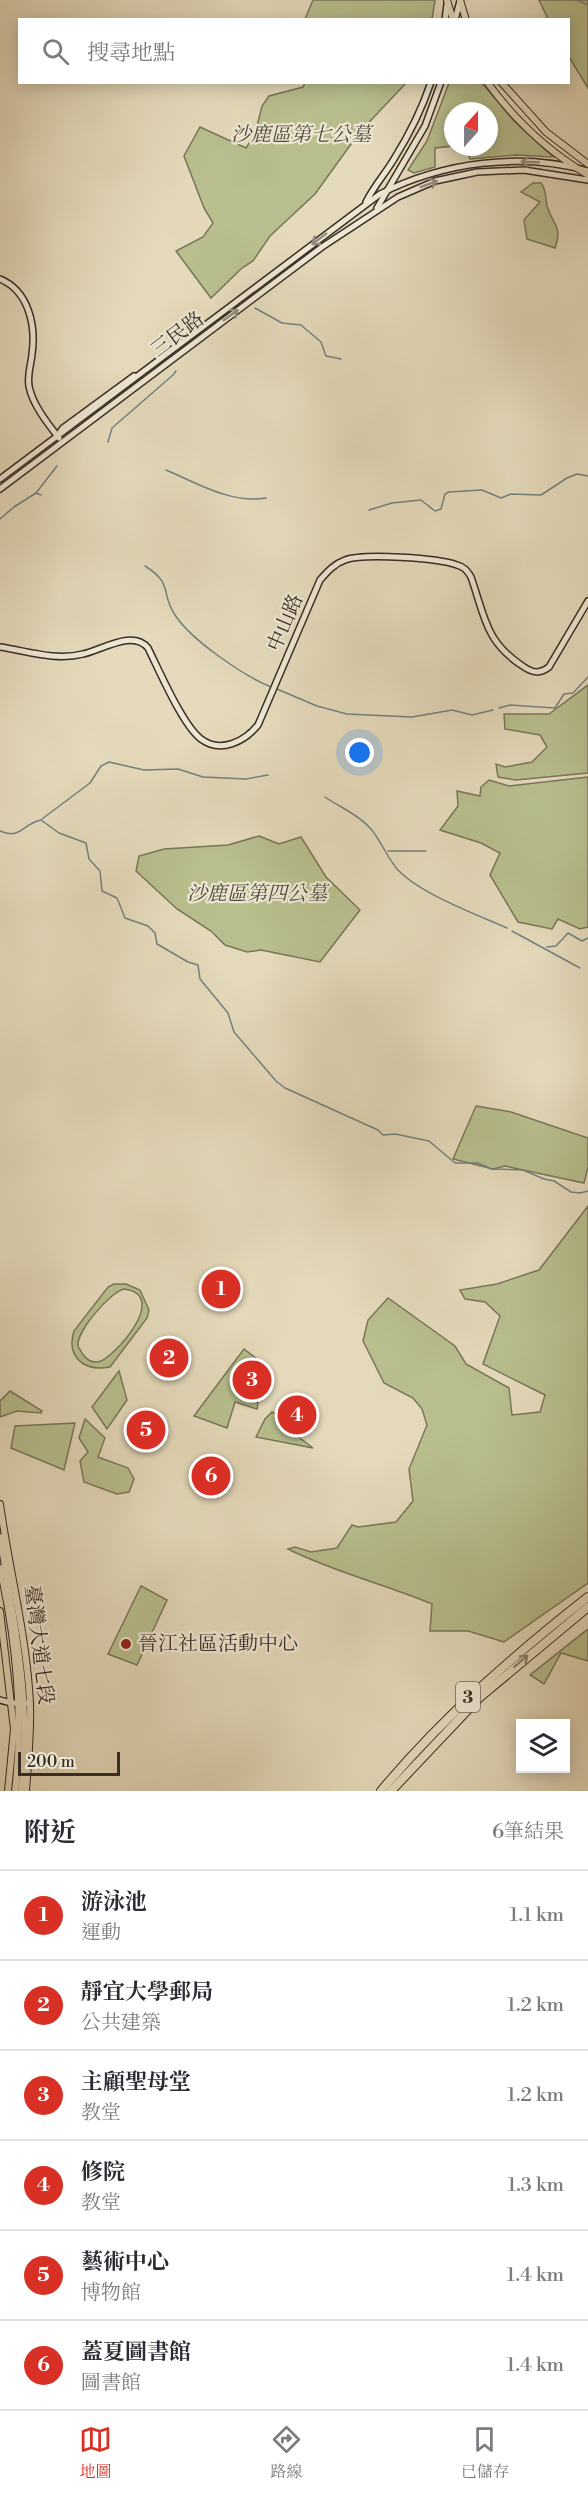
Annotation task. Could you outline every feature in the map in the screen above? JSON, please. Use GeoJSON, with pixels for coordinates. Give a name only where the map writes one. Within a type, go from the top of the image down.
{"type":"FeatureCollection","features":[{"type":"Feature","properties":{"kind":"highway","name":"3"},"geometry":{"type":"LineString","coordinates":[[391,1791],[479,1698],[588,1597]]}},
{"type":"Feature","properties":{"kind":"highway","name":"3"},"geometry":{"type":"LineString","coordinates":[[381,1791],[465,1700],[566,1619],[588,1607]]}},
{"type":"Feature","properties":{"kind":"main road"},"geometry":{"type":"LineString","coordinates":[[460,0],[465,18]]}},
{"type":"Feature","properties":{"kind":"main road"},"geometry":{"type":"LineString","coordinates":[[447,1],[453,18]]}},
{"type":"Feature","properties":{"kind":"main road"},"geometry":{"type":"LineString","coordinates":[[489,84],[530,131],[588,177]]}},
{"type":"Feature","properties":{"kind":"main road"},"geometry":{"type":"LineString","coordinates":[[503,84],[546,132],[588,164]]}},
{"type":"Feature","properties":{"kind":"main road","name":"臺灣大道七段"},"geometry":{"type":"LineString","coordinates":[[0,1504],[21,1632],[21,1703],[8,1791]]}},
{"type":"Feature","properties":{"kind":"main road","name":"臺灣大道七段"},"geometry":{"type":"LineString","coordinates":[[0,1537],[22,1677],[15,1791]]}},
{"type":"Feature","properties":{"kind":"main road","name":"臺灣大道七段"},"geometry":{"type":"LineString","coordinates":[[0,1568],[21,1703],[24,1738],[21,1791]]}},
{"type":"Feature","properties":{"kind":"main road","name":"臺灣大道七段"},"geometry":{"type":"LineString","coordinates":[[0,1611],[30,1743],[26,1791]]}},
{"type":"Feature","properties":{"kind":"street"},"geometry":{"type":"LineString","coordinates":[[455,18],[460,0]]}},
{"type":"Feature","properties":{"kind":"street"},"geometry":{"type":"LineString","coordinates":[[445,18],[447,1]]}},
{"type":"Feature","properties":{"kind":"street","name":"三民路"},"geometry":{"type":"LineString","coordinates":[[366,203],[374,186],[393,160],[415,122],[430,84]]}},
{"type":"Feature","properties":{"kind":"street","name":"三民路"},"geometry":{"type":"LineString","coordinates":[[376,210],[425,126],[440,84]]}},
{"type":"Feature","properties":{"kind":"street","name":"三民路"},"geometry":{"type":"LineString","coordinates":[[0,489],[150,366],[366,203],[387,190],[439,171],[483,164],[531,162],[588,171]]}},
{"type":"Feature","properties":{"kind":"street","name":"三民路"},"geometry":{"type":"LineString","coordinates":[[0,479],[60,439],[376,210],[398,197],[435,181],[477,172],[524,170],[588,177]]}},
{"type":"Feature","properties":{"kind":"street"},"geometry":{"type":"LineString","coordinates":[[0,279],[14,286],[26,304],[33,339],[29,385],[36,404],[60,439]]}},
{"type":"Feature","properties":{"kind":"street"},"geometry":{"type":"LineString","coordinates":[[190,336],[195,342]]}},
{"type":"Feature","properties":{"kind":"street","name":"中山路"},"geometry":{"type":"LineString","coordinates":[[0,647],[71,657],[124,640],[142,642],[148,648],[194,732],[207,743],[236,744],[258,725],[320,580],[329,569],[346,560],[360,557],[426,559],[456,564],[465,569],[471,577],[493,640],[510,658],[534,672],[544,671],[549,667],[588,601]]}},
{"type":"Feature","properties":{"kind":"street"},"geometry":{"type":"LineString","coordinates":[[0,1700],[21,1703]]}},
{"type":"Feature","properties":{"kind":"green space"},"geometry":{"type":"Polygon","coordinates":[[[313,0],[435,0],[432,18],[305,18],[313,0]]]}},
{"type":"Feature","properties":{"kind":"green space"},"geometry":{"type":"Polygon","coordinates":[[[539,0],[588,0],[588,88],[570,59],[570,18],[548,18],[539,0]]]}},
{"type":"Feature","properties":{"kind":"green space","name":"沙鹿區第七公墓"},"geometry":{"type":"Polygon","coordinates":[[[304,84],[405,84],[359,133],[315,194],[270,236],[253,261],[242,268],[211,298],[176,251],[203,237],[213,223],[204,208],[184,156],[200,127],[246,148],[255,134],[262,106],[269,96],[303,87],[304,84]]]}},
{"type":"Feature","properties":{"kind":"green space"},"geometry":{"type":"Polygon","coordinates":[[[449,84],[483,84],[498,102],[444,102],[444,147],[435,148],[435,167],[414,173],[408,170],[427,141],[449,84]]]}},
{"type":"Feature","properties":{"kind":"green space"},"geometry":{"type":"Polygon","coordinates":[[[498,102],[513,120],[553,157],[516,155],[470,159],[469,156],[498,156],[498,102]]]}},
{"type":"Feature","properties":{"kind":"green space"},"geometry":{"type":"Polygon","coordinates":[[[533,183],[541,183],[549,213],[558,230],[555,248],[527,239],[524,220],[540,202],[521,192],[533,183]]]}},
{"type":"Feature","properties":{"kind":"green space"},"geometry":{"type":"Polygon","coordinates":[[[588,685],[588,773],[516,780],[498,777],[496,764],[505,767],[532,762],[547,747],[540,735],[505,729],[504,714],[549,714],[588,685]]]}},
{"type":"Feature","properties":{"kind":"green space"},"geometry":{"type":"Polygon","coordinates":[[[588,777],[588,927],[580,929],[558,919],[552,929],[518,922],[490,875],[500,853],[481,843],[440,830],[458,806],[457,791],[480,796],[481,787],[489,780],[509,786],[588,777]]]}},
{"type":"Feature","properties":{"kind":"green space","name":"沙鹿區第四公墓"},"geometry":{"type":"Polygon","coordinates":[[[259,836],[279,844],[301,837],[326,877],[360,910],[320,962],[261,950],[247,952],[225,945],[211,931],[177,909],[136,871],[139,856],[164,849],[228,845],[259,836]]]}},
{"type":"Feature","properties":{"kind":"green space"},"geometry":{"type":"Polygon","coordinates":[[[476,1106],[511,1112],[588,1138],[588,1167],[584,1183],[505,1166],[493,1169],[453,1159],[476,1106]]]}},
{"type":"Feature","properties":{"kind":"green space"},"geometry":{"type":"Polygon","coordinates":[[[588,1206],[588,1583],[504,1642],[468,1631],[430,1631],[432,1604],[288,1549],[295,1547],[311,1552],[337,1548],[352,1525],[358,1527],[396,1522],[413,1501],[409,1469],[427,1425],[422,1409],[413,1398],[384,1383],[363,1341],[368,1320],[388,1298],[455,1346],[466,1364],[509,1388],[512,1415],[540,1412],[545,1395],[483,1364],[500,1316],[485,1302],[465,1299],[460,1290],[497,1284],[539,1270],[588,1206]]]}},
{"type":"Feature","properties":{"kind":"green space"},"geometry":{"type":"Polygon","coordinates":[[[114,1284],[126,1284],[140,1290],[149,1310],[147,1318],[110,1367],[92,1367],[79,1361],[75,1355],[72,1340],[74,1331],[108,1287],[114,1284]],[[124,1289],[111,1297],[95,1313],[79,1340],[78,1346],[83,1355],[98,1362],[105,1359],[125,1340],[140,1314],[142,1303],[137,1294],[124,1289]]]}},
{"type":"Feature","properties":{"kind":"green space"},"geometry":{"type":"Polygon","coordinates":[[[244,1349],[257,1359],[238,1386],[258,1403],[257,1409],[235,1402],[227,1428],[194,1416],[244,1349]]]}},
{"type":"Feature","properties":{"kind":"green space"},"geometry":{"type":"Polygon","coordinates":[[[119,1371],[127,1400],[107,1429],[92,1407],[119,1371]]]}},
{"type":"Feature","properties":{"kind":"green space"},"geometry":{"type":"Polygon","coordinates":[[[10,1391],[42,1411],[41,1413],[17,1411],[0,1417],[0,1401],[10,1391]]]}},
{"type":"Feature","properties":{"kind":"green space"},"geometry":{"type":"Polygon","coordinates":[[[272,1412],[281,1417],[280,1423],[313,1448],[256,1437],[265,1419],[272,1412]]]}},
{"type":"Feature","properties":{"kind":"green space"},"geometry":{"type":"Polygon","coordinates":[[[85,1419],[105,1438],[98,1457],[128,1468],[134,1479],[129,1492],[117,1494],[84,1482],[80,1461],[88,1452],[79,1438],[85,1419]]]}},
{"type":"Feature","properties":{"kind":"green space"},"geometry":{"type":"Polygon","coordinates":[[[75,1423],[64,1470],[11,1448],[15,1426],[75,1423]]]}},
{"type":"Feature","properties":{"kind":"green space"},"geometry":{"type":"Polygon","coordinates":[[[141,1586],[167,1600],[137,1665],[108,1654],[141,1586]]]}},
{"type":"Feature","properties":{"kind":"green space"},"geometry":{"type":"Polygon","coordinates":[[[588,1629],[588,1661],[561,1653],[544,1684],[530,1675],[588,1629]]]}},
{"type":"Feature","properties":{"kind":"waterway"},"geometry":{"type":"LineString","coordinates":[[577,0],[588,5]]}},
{"type":"Feature","properties":{"kind":"waterway"},"geometry":{"type":"LineString","coordinates":[[255,308],[282,323],[301,325],[321,342],[326,356],[341,359]]}},
{"type":"Feature","properties":{"kind":"waterway"},"geometry":{"type":"LineString","coordinates":[[108,442],[112,428],[176,371]]}},
{"type":"Feature","properties":{"kind":"waterway"},"geometry":{"type":"LineString","coordinates":[[36,493],[57,466]]}},
{"type":"Feature","properties":{"kind":"waterway"},"geometry":{"type":"LineString","coordinates":[[166,470],[227,495],[240,498],[266,498]]}},
{"type":"Feature","properties":{"kind":"waterway"},"geometry":{"type":"LineString","coordinates":[[369,510],[392,503],[421,500],[435,511],[441,509],[445,494],[449,492],[482,490],[501,498],[511,494],[541,495],[567,478],[577,474],[588,476]]}},
{"type":"Feature","properties":{"kind":"waterway"},"geometry":{"type":"LineString","coordinates":[[0,519],[36,493],[41,495]]}},
{"type":"Feature","properties":{"kind":"waterway"},"geometry":{"type":"LineString","coordinates":[[145,566],[160,578],[175,615],[193,635],[233,666],[271,687]]}},
{"type":"Feature","properties":{"kind":"waterway"},"geometry":{"type":"LineString","coordinates":[[499,708],[510,705],[555,708],[564,694],[573,693],[588,677]]}},
{"type":"Feature","properties":{"kind":"waterway"},"geometry":{"type":"LineString","coordinates":[[277,689],[317,706],[347,714],[412,717],[452,710],[472,715],[493,710]]}},
{"type":"Feature","properties":{"kind":"waterway"},"geometry":{"type":"LineString","coordinates":[[42,819],[90,783],[101,766],[109,762],[144,770],[178,769],[203,777],[246,779],[268,775]]}},
{"type":"Feature","properties":{"kind":"waterway"},"geometry":{"type":"LineString","coordinates":[[325,797],[365,823],[394,865],[408,879],[449,903],[507,928]]}},
{"type":"Feature","properties":{"kind":"waterway"},"geometry":{"type":"LineString","coordinates":[[0,831],[17,833],[41,820],[59,833],[86,843],[89,859],[100,871],[102,891],[117,898],[125,918],[148,926],[155,933],[157,944],[188,962],[198,965],[200,979],[228,1013],[234,1032],[276,1081],[285,1088],[378,1130],[383,1135],[395,1134],[429,1141],[455,1163],[478,1163],[491,1169],[523,1170],[554,1181],[571,1192],[588,1191]]}},
{"type":"Feature","properties":{"kind":"waterway"},"geometry":{"type":"LineString","coordinates":[[388,851],[426,851]]}},
{"type":"Feature","properties":{"kind":"waterway"},"geometry":{"type":"LineString","coordinates":[[512,931],[580,968]]}},
{"type":"Feature","properties":{"kind":"waterway"},"geometry":{"type":"LineString","coordinates":[[547,947],[556,946],[568,933],[582,941],[588,938]]}},
{"type":"Feature","properties":{"kind":"place","name":"游泳池"},"geometry":{"type":"Point","coordinates":[221,1289]}},
{"type":"Feature","properties":{"kind":"place","name":"靜宜大學郵局"},"geometry":{"type":"Point","coordinates":[169,1358]}},
{"type":"Feature","properties":{"kind":"place","name":"主顧聖母堂"},"geometry":{"type":"Point","coordinates":[252,1380]}},
{"type":"Feature","properties":{"kind":"place","name":"修院"},"geometry":{"type":"Point","coordinates":[297,1415]}},
{"type":"Feature","properties":{"kind":"place","name":"藝術中心"},"geometry":{"type":"Point","coordinates":[146,1430]}},
{"type":"Feature","properties":{"kind":"place","name":"蓋夏圖書館"},"geometry":{"type":"Point","coordinates":[211,1476]}},
{"type":"Feature","properties":{"kind":"place","name":"晉江社區活動中心"},"geometry":{"type":"Point","coordinates":[126,1644]}}]}
